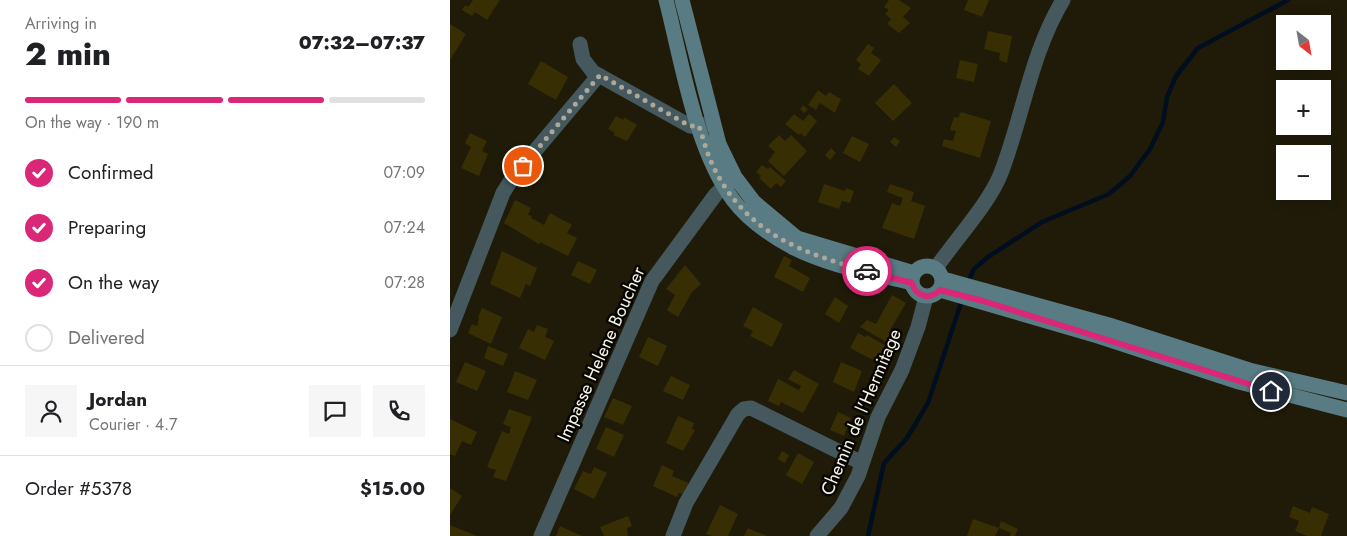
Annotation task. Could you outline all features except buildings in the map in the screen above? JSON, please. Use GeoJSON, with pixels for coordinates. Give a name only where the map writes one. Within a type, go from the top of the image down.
{"type":"FeatureCollection","features":[{"type":"Feature","properties":{"kind":"main road"},"geometry":{"type":"LineString","coordinates":[[666,0],[706,124]]}},
{"type":"Feature","properties":{"kind":"main road"},"geometry":{"type":"LineString","coordinates":[[682,0],[714,168],[729,181],[735,202],[758,226],[793,247],[824,259],[913,278]]}},
{"type":"Feature","properties":{"kind":"main road"},"geometry":{"type":"LineString","coordinates":[[944,282],[936,294],[926,297],[916,292],[913,278],[922,266],[944,282],[1202,370],[1239,382],[1347,410]]}},
{"type":"Feature","properties":{"kind":"main road"},"geometry":{"type":"LineString","coordinates":[[998,300],[1212,357],[1249,370],[1347,393]]}},
{"type":"Feature","properties":{"kind":"street"},"geometry":{"type":"LineString","coordinates":[[944,282],[972,219],[1000,175],[1034,64],[1063,0]]}},
{"type":"Feature","properties":{"kind":"street"},"geometry":{"type":"LineString","coordinates":[[580,44],[583,59],[587,66],[600,75],[690,126],[706,124]]}},
{"type":"Feature","properties":{"kind":"street"},"geometry":{"type":"LineString","coordinates":[[450,330],[503,193],[513,177],[600,75]]}},
{"type":"Feature","properties":{"kind":"street","name":"Impasse Helene Boucher"},"geometry":{"type":"LineString","coordinates":[[542,536],[652,281],[729,181]]}},
{"type":"Feature","properties":{"kind":"street","name":"Chemin de l'Hermitage"},"geometry":{"type":"LineString","coordinates":[[818,536],[841,508],[862,463],[878,417],[905,362],[918,328],[926,297]]}},
{"type":"Feature","properties":{"kind":"street"},"geometry":{"type":"LineString","coordinates":[[673,536],[686,504],[738,414],[744,409],[751,408],[862,463]]}},
{"type":"Feature","properties":{"kind":"waterway"},"geometry":{"type":"LineString","coordinates":[[968,283],[974,269],[988,257],[1042,222],[1109,194],[1130,176],[1150,149],[1163,122],[1167,97],[1176,76],[1198,48],[1288,0]]}},
{"type":"Feature","properties":{"kind":"waterway"},"geometry":{"type":"LineString","coordinates":[[868,536],[884,463],[907,438],[928,403],[962,300]]}},
{"type":"Feature","properties":{"kind":"way so far"},"geometry":{"type":"LineString","coordinates":[[523,166],[600,75],[690,126],[699,126],[714,168],[723,186],[735,202],[758,226],[793,247],[824,259],[867,271]]}},
{"type":"Feature","properties":{"kind":"route"},"geometry":{"type":"LineString","coordinates":[[867,271],[912,283],[916,292],[926,297],[936,294],[940,290],[983,301],[1271,391]]}}]}
